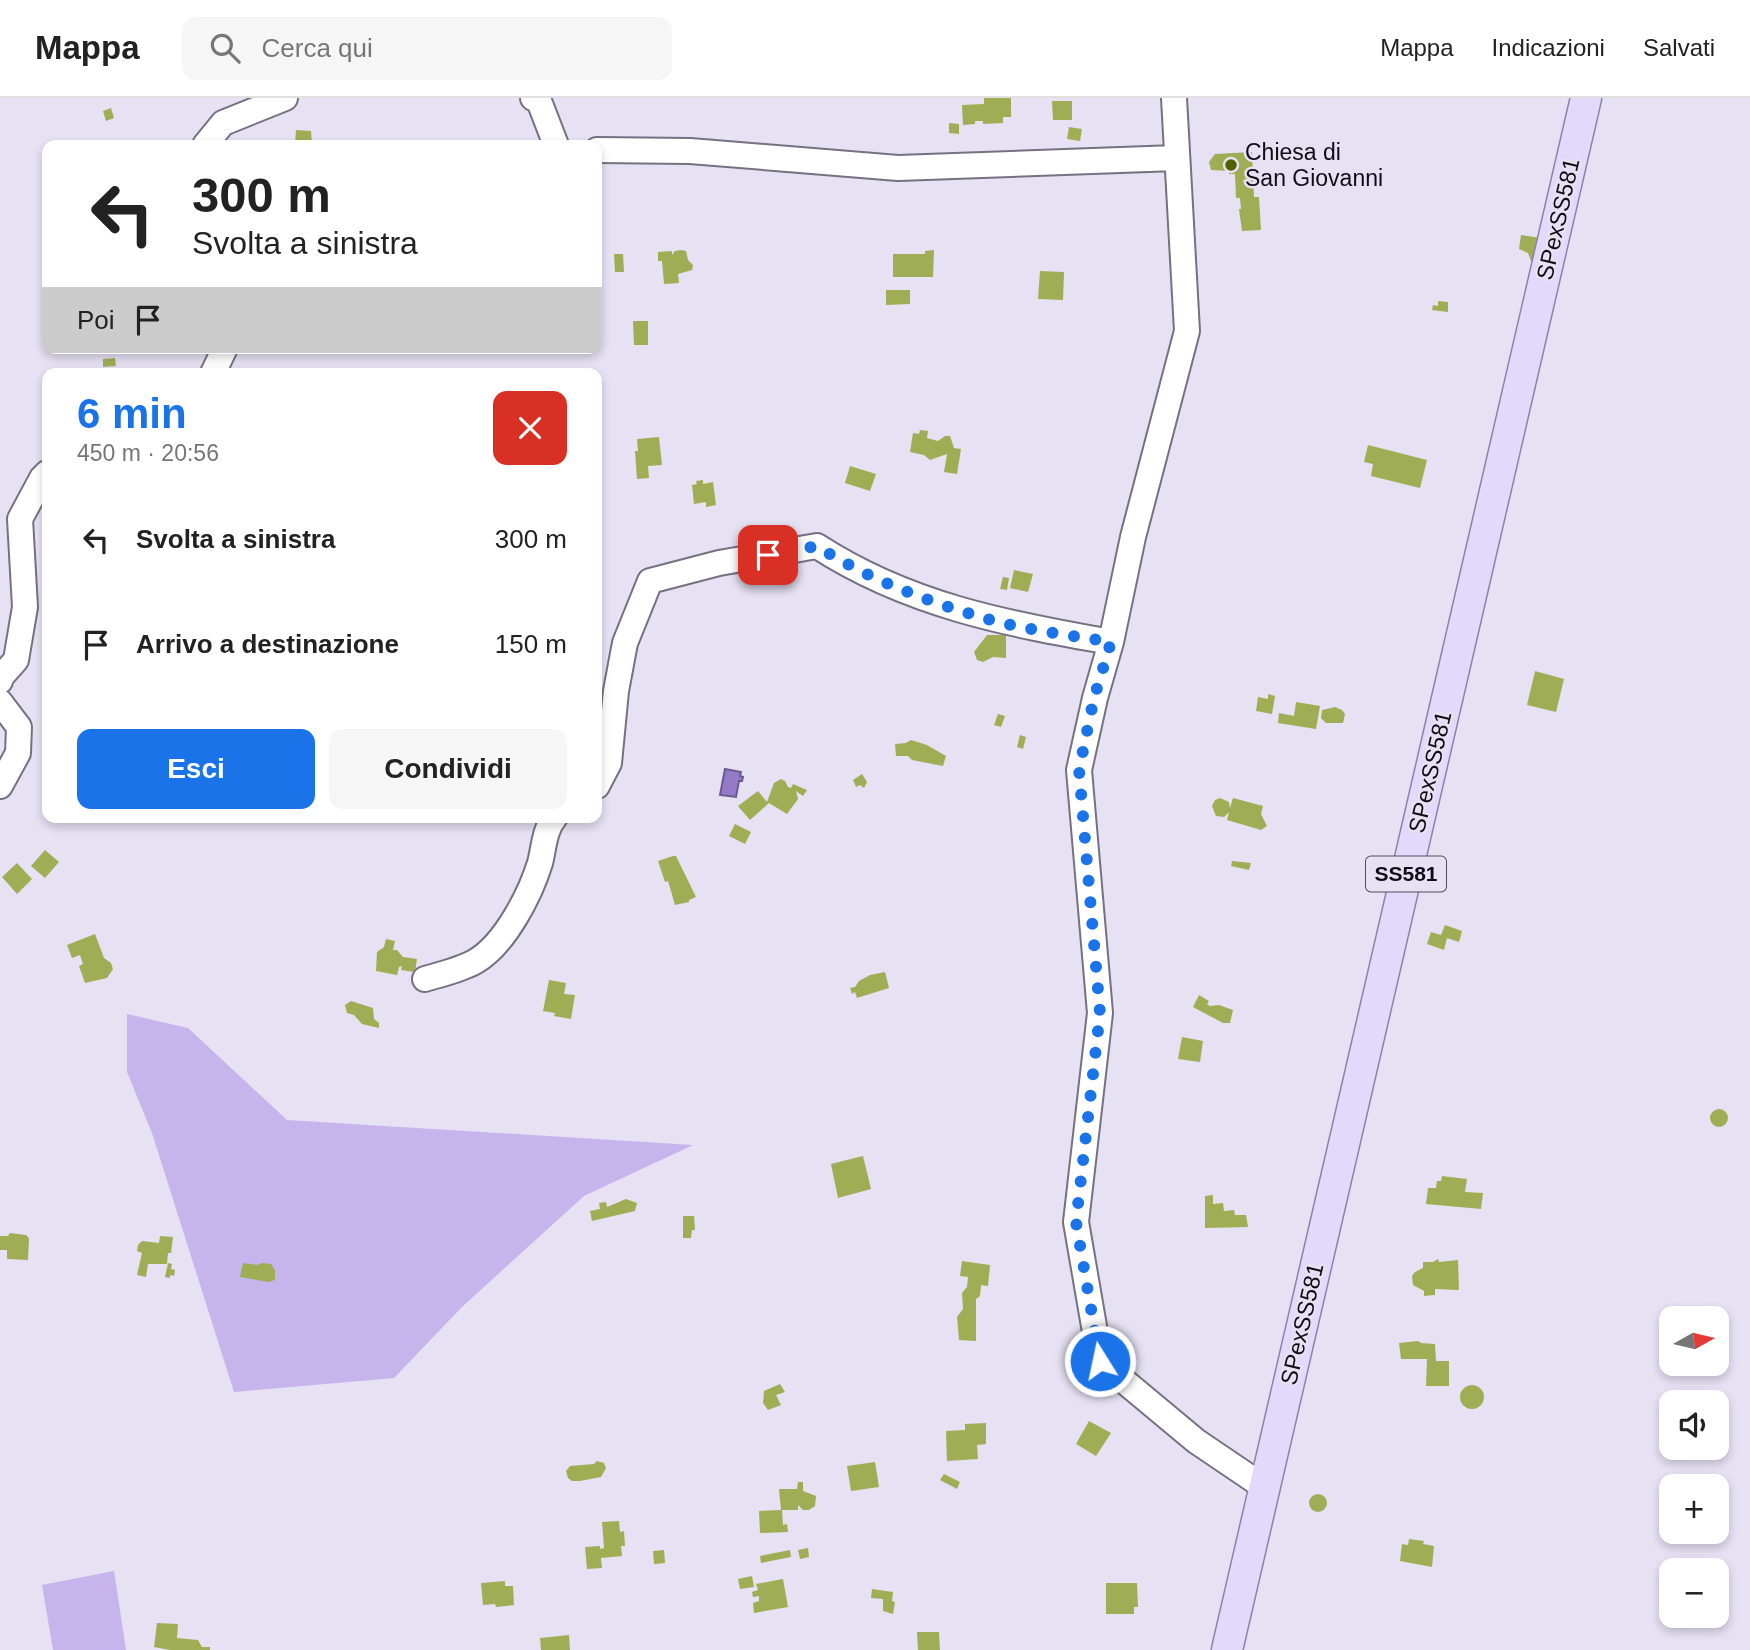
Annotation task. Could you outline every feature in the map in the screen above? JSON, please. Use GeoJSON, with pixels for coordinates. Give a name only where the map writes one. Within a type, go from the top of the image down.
{"type":"FeatureCollection","features":[{"type":"Feature","properties":{"kind":"main road","name":"SPexSS581"},"geometry":{"type":"LineString","coordinates":[[1227,1650],[1586,98]]}},
{"type":"Feature","properties":{"kind":"street"},"geometry":{"type":"LineString","coordinates":[[209,140],[223,123],[285,98]]}},
{"type":"Feature","properties":{"kind":"street"},"geometry":{"type":"LineString","coordinates":[[533,98],[539,101],[554,140]]}},
{"type":"Feature","properties":{"kind":"street"},"geometry":{"type":"LineString","coordinates":[[1174,98],[1187,331],[1133,537],[1111,642],[1094,698],[1079,770],[1100,1013],[1076,1222],[1100,1361],[1196,1441],[1264,1487]]}},
{"type":"Feature","properties":{"kind":"street"},"geometry":{"type":"LineString","coordinates":[[602,150],[690,150],[898,168],[1176,158]]}},
{"type":"Feature","properties":{"kind":"street"},"geometry":{"type":"LineString","coordinates":[[0,681],[16,660],[25,607],[20,519],[42,478]]}},
{"type":"Feature","properties":{"kind":"street"},"geometry":{"type":"LineString","coordinates":[[602,776],[609,763],[616,691],[625,643],[650,581],[719,563],[817,546],[850,568],[985,618],[1111,642]]}},
{"type":"Feature","properties":{"kind":"street"},"geometry":{"type":"LineString","coordinates":[[0,702],[19,727],[18,753],[0,786]]}},
{"type":"Feature","properties":{"kind":"street"},"geometry":{"type":"LineString","coordinates":[[425,979],[476,961],[497,942],[516,917],[539,865],[550,823]]}},
{"type":"Feature","properties":{"kind":"shaded area"},"geometry":{"type":"Polygon","coordinates":[[[725,769],[741,772],[740,776],[743,777],[742,781],[739,781],[736,797],[720,795],[725,769]]]}},
{"type":"Feature","properties":{"kind":"shaded area"},"geometry":{"type":"Polygon","coordinates":[[[127,1014],[188,1028],[287,1120],[693,1145],[584,1196],[463,1306],[394,1378],[234,1392],[152,1133],[127,1072],[127,1014]]]}},
{"type":"Feature","properties":{"kind":"shaded area"},"geometry":{"type":"Polygon","coordinates":[[[114,1571],[126,1650],[53,1650],[42,1585],[114,1571]]]}},
{"type":"Feature","properties":{"kind":"building"},"geometry":{"type":"Polygon","coordinates":[[[984,98],[1011,98],[1011,117],[1003,117],[1003,123],[983,124],[983,121],[975,121],[975,124],[963,125],[962,105],[984,104],[984,98]]]}},
{"type":"Feature","properties":{"kind":"building"},"geometry":{"type":"Polygon","coordinates":[[[1052,101],[1072,101],[1072,120],[1053,120],[1052,101]]]}},
{"type":"Feature","properties":{"kind":"building"},"geometry":{"type":"Polygon","coordinates":[[[111,108],[114,118],[106,121],[103,111],[111,108]]]}},
{"type":"Feature","properties":{"kind":"building"},"geometry":{"type":"Polygon","coordinates":[[[949,123],[959,124],[959,134],[949,133],[949,123]]]}},
{"type":"Feature","properties":{"kind":"building"},"geometry":{"type":"Polygon","coordinates":[[[1069,127],[1082,129],[1080,141],[1067,139],[1069,127]]]}},
{"type":"Feature","properties":{"kind":"building"},"geometry":{"type":"Polygon","coordinates":[[[296,130],[311,131],[312,140],[295,140],[296,130]]]}},
{"type":"Feature","properties":{"kind":"building"},"geometry":{"type":"Polygon","coordinates":[[[1252,152],[1254,197],[1259,197],[1261,230],[1242,231],[1235,174],[1211,170],[1209,162],[1215,154],[1252,152]]]}},
{"type":"Feature","properties":{"kind":"building"},"geometry":{"type":"Polygon","coordinates":[[[1521,235],[1541,238],[1535,261],[1531,261],[1528,253],[1519,249],[1521,235]]]}},
{"type":"Feature","properties":{"kind":"building"},"geometry":{"type":"Polygon","coordinates":[[[681,250],[686,251],[688,260],[693,265],[692,270],[678,274],[679,283],[664,284],[662,261],[658,261],[658,252],[672,251],[672,255],[681,250]]]}},
{"type":"Feature","properties":{"kind":"building"},"geometry":{"type":"Polygon","coordinates":[[[934,250],[933,277],[893,277],[893,254],[925,254],[925,251],[934,250]]]}},
{"type":"Feature","properties":{"kind":"building"},"geometry":{"type":"Polygon","coordinates":[[[614,254],[623,254],[624,272],[615,272],[614,254]]]}},
{"type":"Feature","properties":{"kind":"building"},"geometry":{"type":"Polygon","coordinates":[[[1040,271],[1064,272],[1063,300],[1038,299],[1040,271]]]}},
{"type":"Feature","properties":{"kind":"building"},"geometry":{"type":"Polygon","coordinates":[[[886,290],[910,290],[910,304],[886,305],[886,290]]]}},
{"type":"Feature","properties":{"kind":"building"},"geometry":{"type":"Polygon","coordinates":[[[1438,301],[1448,302],[1448,312],[1432,310],[1433,305],[1438,306],[1438,301]]]}},
{"type":"Feature","properties":{"kind":"building"},"geometry":{"type":"Polygon","coordinates":[[[633,321],[648,321],[648,345],[634,345],[633,321]]]}},
{"type":"Feature","properties":{"kind":"building"},"geometry":{"type":"Polygon","coordinates":[[[115,358],[116,366],[103,367],[103,359],[115,358]]]}},
{"type":"Feature","properties":{"kind":"building"},"geometry":{"type":"Polygon","coordinates":[[[920,430],[928,431],[927,438],[938,441],[950,436],[954,448],[961,449],[957,474],[944,472],[947,454],[930,460],[924,455],[910,452],[913,433],[919,434],[920,430]]]}},
{"type":"Feature","properties":{"kind":"building"},"geometry":{"type":"Polygon","coordinates":[[[659,437],[662,465],[648,466],[649,478],[637,479],[637,439],[659,437]]]}},
{"type":"Feature","properties":{"kind":"building"},"geometry":{"type":"Polygon","coordinates":[[[1368,445],[1427,460],[1420,488],[1371,476],[1373,464],[1364,462],[1368,445]]]}},
{"type":"Feature","properties":{"kind":"building"},"geometry":{"type":"Polygon","coordinates":[[[850,466],[876,474],[870,491],[845,483],[850,466]]]}},
{"type":"Feature","properties":{"kind":"building"},"geometry":{"type":"Polygon","coordinates":[[[703,480],[703,484],[713,482],[716,505],[706,507],[706,502],[694,504],[692,485],[703,480]]]}},
{"type":"Feature","properties":{"kind":"building"},"geometry":{"type":"Polygon","coordinates":[[[1014,570],[1033,574],[1028,592],[1010,588],[1014,570]]]}},
{"type":"Feature","properties":{"kind":"building"},"geometry":{"type":"Polygon","coordinates":[[[1003,577],[1009,578],[1007,590],[1000,589],[1003,577]]]}},
{"type":"Feature","properties":{"kind":"building"},"geometry":{"type":"Polygon","coordinates":[[[987,635],[1006,635],[1006,658],[993,657],[983,662],[977,660],[974,652],[987,635]]]}},
{"type":"Feature","properties":{"kind":"building"},"geometry":{"type":"Polygon","coordinates":[[[1535,671],[1564,679],[1556,712],[1527,705],[1535,671]]]}},
{"type":"Feature","properties":{"kind":"building"},"geometry":{"type":"Polygon","coordinates":[[[1268,694],[1275,696],[1272,714],[1256,711],[1258,697],[1268,699],[1268,694]]]}},
{"type":"Feature","properties":{"kind":"building"},"geometry":{"type":"Polygon","coordinates":[[[1296,702],[1320,706],[1316,729],[1278,723],[1279,713],[1294,716],[1296,702]]]}},
{"type":"Feature","properties":{"kind":"building"},"geometry":{"type":"Polygon","coordinates":[[[1335,707],[1345,714],[1343,723],[1326,723],[1321,718],[1322,710],[1335,707]]]}},
{"type":"Feature","properties":{"kind":"building"},"geometry":{"type":"Polygon","coordinates":[[[998,714],[1005,716],[1001,727],[994,725],[998,714]]]}},
{"type":"Feature","properties":{"kind":"building"},"geometry":{"type":"Polygon","coordinates":[[[1020,735],[1026,737],[1023,749],[1017,747],[1020,735]]]}},
{"type":"Feature","properties":{"kind":"building"},"geometry":{"type":"Polygon","coordinates":[[[911,740],[927,745],[946,756],[943,766],[912,760],[908,756],[896,756],[895,744],[911,740]]]}},
{"type":"Feature","properties":{"kind":"building"},"geometry":{"type":"Polygon","coordinates":[[[862,774],[867,782],[864,788],[860,785],[856,787],[853,780],[862,774]]]}},
{"type":"Feature","properties":{"kind":"building"},"geometry":{"type":"Polygon","coordinates":[[[781,779],[788,787],[791,788],[793,784],[807,790],[803,796],[796,791],[798,799],[787,814],[769,803],[750,820],[738,806],[758,791],[767,802],[774,783],[781,779]]]}},
{"type":"Feature","properties":{"kind":"building"},"geometry":{"type":"Polygon","coordinates":[[[1220,798],[1229,802],[1230,808],[1233,798],[1263,806],[1261,814],[1267,826],[1261,830],[1227,820],[1229,812],[1224,817],[1216,816],[1212,806],[1215,800],[1220,798]]]}},
{"type":"Feature","properties":{"kind":"building"},"geometry":{"type":"Polygon","coordinates":[[[735,824],[751,832],[745,844],[729,836],[735,824]]]}},
{"type":"Feature","properties":{"kind":"building"},"geometry":{"type":"Polygon","coordinates":[[[45,850],[59,862],[45,878],[31,866],[45,850]]]}},
{"type":"Feature","properties":{"kind":"building"},"geometry":{"type":"Polygon","coordinates":[[[676,856],[696,897],[689,902],[675,905],[668,881],[665,882],[658,861],[676,856]]]}},
{"type":"Feature","properties":{"kind":"building"},"geometry":{"type":"Polygon","coordinates":[[[1232,861],[1251,863],[1249,870],[1231,866],[1232,861]]]}},
{"type":"Feature","properties":{"kind":"building"},"geometry":{"type":"Polygon","coordinates":[[[17,863],[32,879],[17,894],[2,877],[17,863]]]}},
{"type":"Feature","properties":{"kind":"building"},"geometry":{"type":"Polygon","coordinates":[[[1445,925],[1462,931],[1459,942],[1447,938],[1444,950],[1427,944],[1431,932],[1441,935],[1445,925]]]}},
{"type":"Feature","properties":{"kind":"building"},"geometry":{"type":"Polygon","coordinates":[[[95,934],[104,958],[111,963],[113,969],[107,978],[85,983],[79,966],[83,964],[80,955],[72,958],[67,945],[95,934]]]}},
{"type":"Feature","properties":{"kind":"building"},"geometry":{"type":"Polygon","coordinates":[[[386,939],[395,941],[393,950],[397,950],[403,957],[417,959],[415,972],[401,970],[402,966],[399,967],[397,975],[376,971],[377,952],[384,947],[386,939]]]}},
{"type":"Feature","properties":{"kind":"building"},"geometry":{"type":"Polygon","coordinates":[[[885,972],[889,988],[857,998],[855,992],[852,994],[850,988],[855,987],[859,981],[885,972]]]}},
{"type":"Feature","properties":{"kind":"building"},"geometry":{"type":"Polygon","coordinates":[[[549,980],[566,983],[564,994],[575,995],[571,1019],[543,1011],[549,980]]]}},
{"type":"Feature","properties":{"kind":"building"},"geometry":{"type":"Polygon","coordinates":[[[1199,995],[1209,1001],[1207,1004],[1210,1006],[1219,1005],[1233,1010],[1230,1023],[1223,1023],[1193,1007],[1199,995]]]}},
{"type":"Feature","properties":{"kind":"building"},"geometry":{"type":"Polygon","coordinates":[[[351,1001],[373,1008],[374,1019],[379,1023],[379,1028],[362,1024],[354,1015],[347,1013],[345,1005],[351,1001]]]}},
{"type":"Feature","properties":{"kind":"building"},"geometry":{"type":"Polygon","coordinates":[[[1182,1037],[1203,1041],[1200,1062],[1178,1059],[1182,1037]]]}},
{"type":"Feature","properties":{"kind":"building"},"geometry":{"type":"Polygon","coordinates":[[[1715,1109],[1723,1109],[1728,1118],[1726,1125],[1715,1127],[1710,1122],[1710,1114],[1715,1109]]]}},
{"type":"Feature","properties":{"kind":"building"},"geometry":{"type":"Polygon","coordinates":[[[863,1156],[871,1189],[838,1198],[831,1164],[863,1156]]]}},
{"type":"Feature","properties":{"kind":"building"},"geometry":{"type":"Polygon","coordinates":[[[1442,1176],[1467,1179],[1465,1192],[1483,1193],[1481,1209],[1426,1204],[1428,1188],[1436,1188],[1437,1181],[1441,1181],[1442,1176]]]}},
{"type":"Feature","properties":{"kind":"building"},"geometry":{"type":"Polygon","coordinates":[[[1213,1195],[1213,1204],[1223,1203],[1224,1211],[1234,1210],[1235,1215],[1246,1215],[1248,1227],[1205,1228],[1205,1196],[1213,1195]]]}},
{"type":"Feature","properties":{"kind":"building"},"geometry":{"type":"Polygon","coordinates":[[[626,1199],[637,1203],[635,1211],[592,1221],[590,1211],[600,1209],[599,1203],[606,1202],[607,1207],[626,1199]]]}},
{"type":"Feature","properties":{"kind":"building"},"geometry":{"type":"Polygon","coordinates":[[[683,1216],[694,1216],[695,1230],[692,1230],[691,1238],[683,1238],[683,1216]]]}},
{"type":"Feature","properties":{"kind":"building"},"geometry":{"type":"Polygon","coordinates":[[[10,1233],[26,1235],[29,1238],[28,1260],[7,1259],[7,1250],[0,1250],[0,1236],[8,1236],[10,1233]]]}},
{"type":"Feature","properties":{"kind":"building"},"geometry":{"type":"Polygon","coordinates":[[[160,1236],[173,1237],[167,1264],[148,1264],[146,1277],[137,1275],[142,1253],[137,1251],[138,1245],[142,1241],[159,1243],[160,1236]]]}},
{"type":"Feature","properties":{"kind":"building"},"geometry":{"type":"Polygon","coordinates":[[[1438,1259],[1439,1262],[1458,1260],[1459,1290],[1435,1289],[1435,1295],[1424,1296],[1424,1291],[1413,1285],[1412,1276],[1423,1268],[1423,1262],[1438,1259]]]}},
{"type":"Feature","properties":{"kind":"building"},"geometry":{"type":"Polygon","coordinates":[[[962,1261],[990,1265],[988,1286],[981,1285],[980,1296],[976,1299],[976,1341],[959,1340],[957,1317],[963,1309],[962,1293],[967,1287],[968,1277],[960,1276],[962,1261]]]}},
{"type":"Feature","properties":{"kind":"building"},"geometry":{"type":"Polygon","coordinates":[[[168,1263],[172,1264],[171,1269],[175,1270],[174,1276],[170,1275],[170,1278],[165,1277],[168,1263]]]}},
{"type":"Feature","properties":{"kind":"building"},"geometry":{"type":"Polygon","coordinates":[[[243,1263],[271,1264],[275,1270],[275,1280],[268,1282],[240,1277],[243,1263]]]}},
{"type":"Feature","properties":{"kind":"building"},"geometry":{"type":"Polygon","coordinates":[[[1418,1341],[1435,1344],[1436,1361],[1449,1361],[1449,1386],[1426,1386],[1427,1359],[1401,1359],[1399,1343],[1418,1341]]]}},
{"type":"Feature","properties":{"kind":"building"},"geometry":{"type":"Polygon","coordinates":[[[780,1384],[785,1392],[776,1395],[781,1405],[768,1410],[763,1403],[764,1391],[780,1384]]]}},
{"type":"Feature","properties":{"kind":"building"},"geometry":{"type":"Polygon","coordinates":[[[1472,1385],[1480,1389],[1484,1397],[1480,1405],[1472,1409],[1464,1405],[1460,1397],[1464,1389],[1472,1385]]]}},
{"type":"Feature","properties":{"kind":"building"},"geometry":{"type":"Polygon","coordinates":[[[1089,1421],[1111,1433],[1096,1456],[1076,1444],[1089,1421]]]}},
{"type":"Feature","properties":{"kind":"building"},"geometry":{"type":"Polygon","coordinates":[[[986,1423],[986,1444],[977,1445],[978,1459],[947,1461],[946,1431],[965,1430],[965,1424],[986,1423]]]}},
{"type":"Feature","properties":{"kind":"building"},"geometry":{"type":"Polygon","coordinates":[[[597,1461],[604,1463],[606,1468],[601,1477],[580,1481],[568,1478],[566,1471],[570,1466],[594,1464],[597,1461]]]}},
{"type":"Feature","properties":{"kind":"building"},"geometry":{"type":"Polygon","coordinates":[[[875,1462],[879,1487],[851,1491],[847,1466],[875,1462]]]}},
{"type":"Feature","properties":{"kind":"building"},"geometry":{"type":"Polygon","coordinates":[[[944,1474],[960,1482],[957,1489],[940,1480],[944,1474]]]}},
{"type":"Feature","properties":{"kind":"building"},"geometry":{"type":"Polygon","coordinates":[[[798,1482],[803,1482],[803,1491],[816,1496],[815,1506],[809,1510],[803,1510],[798,1505],[798,1510],[782,1510],[783,1525],[787,1524],[788,1532],[760,1533],[759,1511],[781,1510],[779,1489],[797,1489],[798,1482]]]}},
{"type":"Feature","properties":{"kind":"building"},"geometry":{"type":"Polygon","coordinates":[[[1318,1494],[1324,1497],[1327,1503],[1324,1509],[1318,1512],[1312,1509],[1309,1503],[1312,1497],[1318,1494]]]}},
{"type":"Feature","properties":{"kind":"building"},"geometry":{"type":"Polygon","coordinates":[[[619,1521],[620,1532],[624,1531],[625,1546],[621,1546],[622,1556],[601,1558],[602,1568],[587,1569],[585,1547],[604,1548],[602,1522],[619,1521]]]}},
{"type":"Feature","properties":{"kind":"building"},"geometry":{"type":"Polygon","coordinates":[[[1409,1539],[1424,1541],[1423,1544],[1434,1546],[1432,1567],[1400,1561],[1402,1544],[1408,1545],[1409,1539]]]}},
{"type":"Feature","properties":{"kind":"building"},"geometry":{"type":"Polygon","coordinates":[[[808,1548],[809,1557],[800,1559],[798,1550],[808,1548]]]}},
{"type":"Feature","properties":{"kind":"building"},"geometry":{"type":"Polygon","coordinates":[[[664,1550],[665,1563],[654,1564],[653,1551],[664,1550]]]}},
{"type":"Feature","properties":{"kind":"building"},"geometry":{"type":"Polygon","coordinates":[[[790,1550],[791,1557],[761,1563],[760,1556],[790,1550]]]}},
{"type":"Feature","properties":{"kind":"building"},"geometry":{"type":"Polygon","coordinates":[[[752,1576],[754,1587],[740,1589],[738,1579],[752,1576]]]}},
{"type":"Feature","properties":{"kind":"building"},"geometry":{"type":"Polygon","coordinates":[[[783,1579],[788,1607],[754,1613],[753,1603],[759,1601],[759,1596],[753,1597],[752,1592],[758,1590],[756,1584],[783,1579]]]}},
{"type":"Feature","properties":{"kind":"building"},"geometry":{"type":"Polygon","coordinates":[[[505,1581],[505,1586],[513,1586],[514,1605],[483,1605],[481,1583],[505,1581]]]}},
{"type":"Feature","properties":{"kind":"building"},"geometry":{"type":"Polygon","coordinates":[[[1106,1583],[1137,1583],[1138,1607],[1134,1607],[1134,1614],[1106,1614],[1106,1583]]]}},
{"type":"Feature","properties":{"kind":"building"},"geometry":{"type":"Polygon","coordinates":[[[872,1589],[893,1592],[893,1614],[883,1611],[883,1599],[871,1598],[872,1589]]]}},
{"type":"Feature","properties":{"kind":"building"},"geometry":{"type":"Polygon","coordinates":[[[157,1623],[178,1624],[177,1638],[198,1640],[202,1647],[210,1647],[210,1650],[170,1650],[154,1647],[157,1623]]]}},
{"type":"Feature","properties":{"kind":"building"},"geometry":{"type":"Polygon","coordinates":[[[917,1632],[939,1632],[940,1650],[918,1650],[917,1632]]]}},
{"type":"Feature","properties":{"kind":"building"},"geometry":{"type":"Polygon","coordinates":[[[569,1635],[570,1650],[541,1650],[540,1638],[569,1635]]]}},
{"type":"Feature","properties":{"kind":"place","name":"Chiesa di San Giovanni"},"geometry":{"type":"Point","coordinates":[1231,165]}},
{"type":"Feature","properties":{"kind":"route"},"geometry":{"type":"LineString","coordinates":[[768,555],[817,546],[850,568],[985,618],[1111,642],[1094,698],[1079,770],[1100,1013],[1076,1222],[1100,1361]]}}]}
